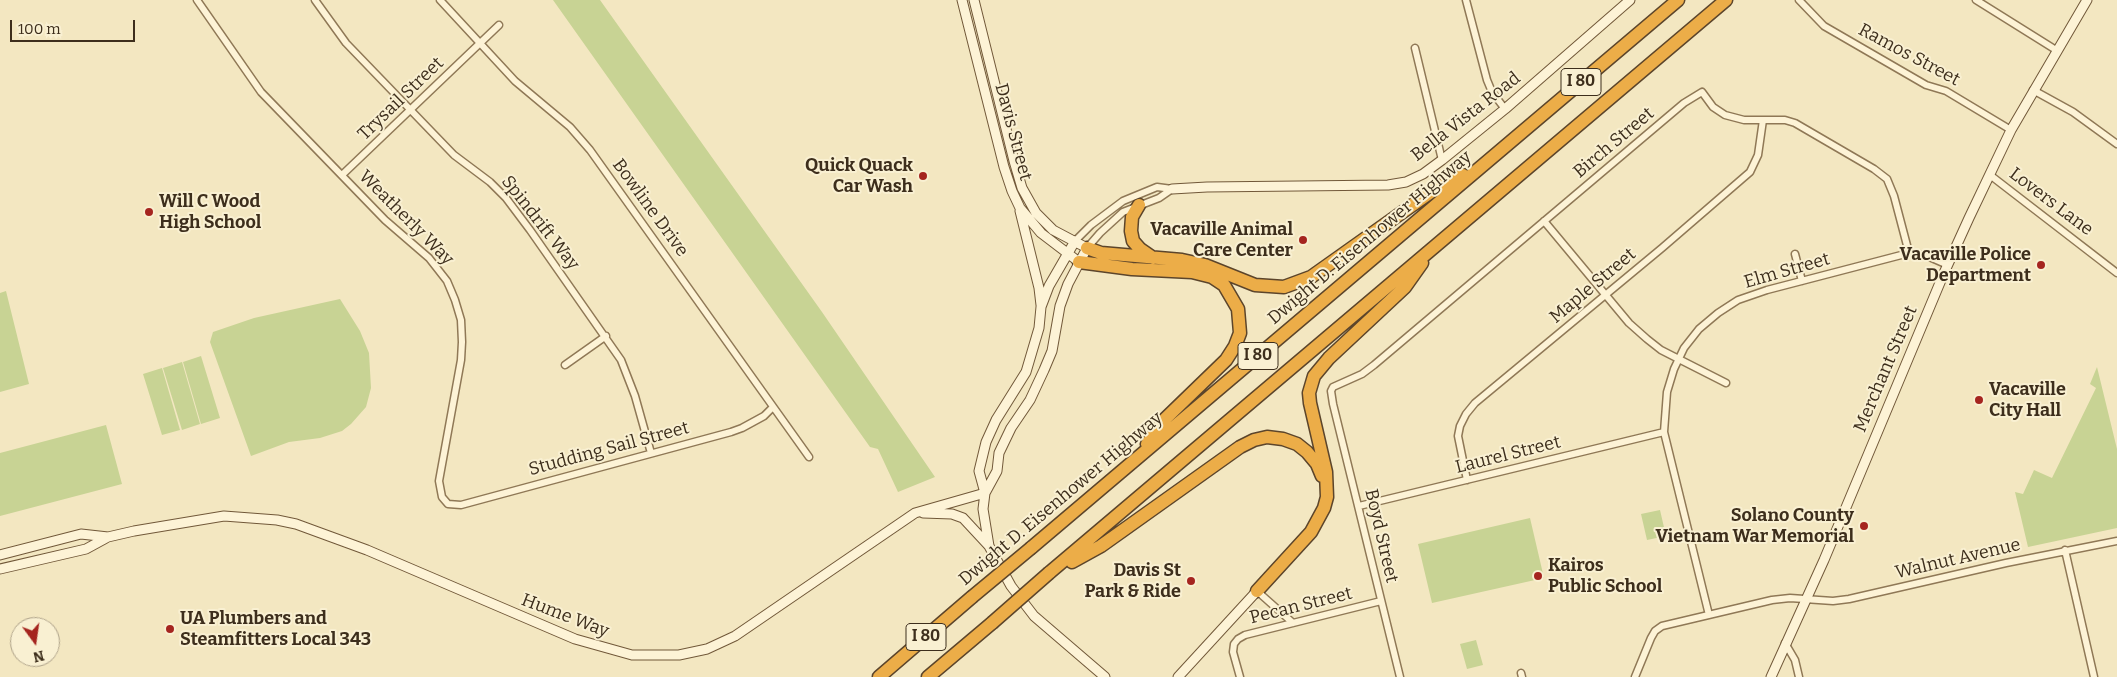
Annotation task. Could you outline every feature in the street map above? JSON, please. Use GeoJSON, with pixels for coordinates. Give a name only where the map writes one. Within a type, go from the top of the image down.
{"type":"FeatureCollection","features":[{"type":"Feature","properties":{"kind":"highway","name":"Dwight D. Eisenhower Highway"},"geometry":{"type":"LineString","coordinates":[[879,677],[1678,0]]}},
{"type":"Feature","properties":{"kind":"highway","name":"I 80"},"geometry":{"type":"LineString","coordinates":[[928,677],[1726,0]]}},
{"type":"Feature","properties":{"kind":"highway"},"geometry":{"type":"LineString","coordinates":[[1087,248],[1102,253],[1205,265],[1255,285],[1284,287],[1297,284],[1311,277],[1436,189],[1485,163]]}},
{"type":"Feature","properties":{"kind":"highway"},"geometry":{"type":"LineString","coordinates":[[1139,205],[1132,217],[1131,231],[1133,241],[1140,249],[1153,258]]}},
{"type":"Feature","properties":{"kind":"highway"},"geometry":{"type":"LineString","coordinates":[[1257,591],[1311,532],[1321,518],[1327,497],[1326,472],[1310,403],[1310,384],[1319,369],[1329,358],[1405,287],[1432,249]]}},
{"type":"Feature","properties":{"kind":"highway"},"geometry":{"type":"LineString","coordinates":[[1078,262],[1132,269],[1192,272],[1212,277],[1224,285],[1238,309],[1240,333],[1236,346],[1220,366],[1164,420],[1135,460]]}},
{"type":"Feature","properties":{"kind":"highway"},"geometry":{"type":"LineString","coordinates":[[1049,573],[1101,546],[1240,447],[1254,440],[1267,437],[1283,439],[1297,444],[1317,464],[1327,485]]}},
{"type":"Feature","properties":{"kind":"street","name":"Weatherly Way"},"geometry":{"type":"LineString","coordinates":[[197,0],[261,92],[385,220],[429,258],[447,281],[456,300],[461,327],[461,360],[439,481],[442,497],[448,504]]}},
{"type":"Feature","properties":{"kind":"street","name":"Spindrift Way"},"geometry":{"type":"LineString","coordinates":[[315,0],[346,43],[454,155],[490,182],[506,198],[606,336],[628,377],[651,454]]}},
{"type":"Feature","properties":{"kind":"street","name":"Bowline Drive"},"geometry":{"type":"LineString","coordinates":[[440,0],[515,81],[570,127],[590,150],[808,457]]}},
{"type":"Feature","properties":{"kind":"street","name":"Davis Street"},"geometry":{"type":"LineString","coordinates":[[962,0],[1004,167],[1020,208],[1041,233],[1078,262]]}},
{"type":"Feature","properties":{"kind":"street","name":"Davis Street"},"geometry":{"type":"LineString","coordinates":[[974,0],[1022,188],[1036,213],[1053,230],[1087,248]]}},
{"type":"Feature","properties":{"kind":"street"},"geometry":{"type":"LineString","coordinates":[[1466,0],[1489,86],[1505,109]]}},
{"type":"Feature","properties":{"kind":"street","name":"Bella Vista Road"},"geometry":{"type":"LineString","coordinates":[[1075,241],[1091,225],[1122,201],[1157,187],[1172,189],[1388,185],[1406,182],[1423,174],[1442,160],[1505,109],[1630,0]]}},
{"type":"Feature","properties":{"kind":"street","name":"Ramos Street"},"geometry":{"type":"LineString","coordinates":[[1799,0],[1824,26],[1926,85],[1946,91],[2011,130]]}},
{"type":"Feature","properties":{"kind":"street"},"geometry":{"type":"LineString","coordinates":[[1976,0],[2056,50]]}},
{"type":"Feature","properties":{"kind":"street","name":"Merchant Street"},"geometry":{"type":"LineString","coordinates":[[1771,677],[1948,265],[2011,130],[2056,50],[2087,0]]}},
{"type":"Feature","properties":{"kind":"street","name":"Trysail Street"},"geometry":{"type":"LineString","coordinates":[[342,176],[499,24]]}},
{"type":"Feature","properties":{"kind":"street"},"geometry":{"type":"LineString","coordinates":[[1415,48],[1442,160]]}},
{"type":"Feature","properties":{"kind":"street"},"geometry":{"type":"LineString","coordinates":[[2033,90],[2073,112],[2117,144]]}},
{"type":"Feature","properties":{"kind":"street","name":"Birch Street"},"geometry":{"type":"LineString","coordinates":[[1333,402],[1331,391],[1333,387],[1362,374],[1374,365],[1684,103],[1702,92],[1713,107],[1725,115],[1744,120],[1785,120],[1795,123],[1874,169],[1886,179],[1894,196],[1909,253]]}},
{"type":"Feature","properties":{"kind":"street","name":"Maple Street"},"geometry":{"type":"LineString","coordinates":[[1467,480],[1458,436],[1460,426],[1466,414],[1475,403],[1750,172],[1758,155],[1763,120]]}},
{"type":"Feature","properties":{"kind":"street","name":"Lovers Lane"},"geometry":{"type":"LineString","coordinates":[[1990,175],[2117,273]]}},
{"type":"Feature","properties":{"kind":"street","name":"Bella Vista Road"},"geometry":{"type":"LineString","coordinates":[[1087,248],[1111,222],[1124,212],[1160,198],[1172,189]]}},
{"type":"Feature","properties":{"kind":"street"},"geometry":{"type":"LineString","coordinates":[[989,546],[983,509],[985,493],[980,471],[986,442],[996,420],[1026,372],[1039,328],[1041,307],[1039,288],[1020,208]]}},
{"type":"Feature","properties":{"kind":"street"},"geometry":{"type":"LineString","coordinates":[[1544,221],[1629,323],[1646,339],[1679,359],[1726,383]]}},
{"type":"Feature","properties":{"kind":"street"},"geometry":{"type":"LineString","coordinates":[[1041,307],[1066,253],[1075,241]]}},
{"type":"Feature","properties":{"kind":"street"},"geometry":{"type":"LineString","coordinates":[[985,493],[997,471],[999,453],[1011,428],[1030,400],[1052,351],[1060,306],[1078,262],[1087,248]]}},
{"type":"Feature","properties":{"kind":"street","name":"Elm Street"},"geometry":{"type":"LineString","coordinates":[[1709,615],[1664,432],[1667,392],[1684,348],[1699,329],[1718,313],[1738,300],[1768,290],[1909,253],[1925,255],[1948,265]]}},
{"type":"Feature","properties":{"kind":"street"},"geometry":{"type":"LineString","coordinates":[[1796,254],[1802,281]]}},
{"type":"Feature","properties":{"kind":"street"},"geometry":{"type":"LineString","coordinates":[[565,365],[606,336]]}},
{"type":"Feature","properties":{"kind":"street","name":"Boyd Street"},"geometry":{"type":"LineString","coordinates":[[1333,402],[1400,677]]}},
{"type":"Feature","properties":{"kind":"street","name":"Studding Sail Street"},"geometry":{"type":"LineString","coordinates":[[448,504],[461,505],[742,428],[764,416],[772,408]]}},
{"type":"Feature","properties":{"kind":"street","name":"Laurel Street"},"geometry":{"type":"LineString","coordinates":[[1359,506],[1664,432]]}},
{"type":"Feature","properties":{"kind":"street","name":"Hume Way"},"geometry":{"type":"LineString","coordinates":[[0,555],[82,534],[108,537],[224,516],[256,518],[296,524],[367,550],[575,639],[620,653],[664,656],[692,653],[735,636],[915,513],[985,493]]}},
{"type":"Feature","properties":{"kind":"street"},"geometry":{"type":"LineString","coordinates":[[915,513],[952,514],[963,518],[989,546],[1011,586],[1034,616],[1105,677]]}},
{"type":"Feature","properties":{"kind":"street","name":"Hume Way"},"geometry":{"type":"LineString","coordinates":[[0,569],[86,549],[108,537]]}},
{"type":"Feature","properties":{"kind":"street","name":"Walnut Avenue"},"geometry":{"type":"LineString","coordinates":[[1805,599],[1833,601],[1849,599],[2117,540]]}},
{"type":"Feature","properties":{"kind":"street"},"geometry":{"type":"LineString","coordinates":[[2065,550],[2094,677]]}},
{"type":"Feature","properties":{"kind":"street"},"geometry":{"type":"LineString","coordinates":[[1178,677],[1257,591],[1293,623]]}},
{"type":"Feature","properties":{"kind":"street"},"geometry":{"type":"LineString","coordinates":[[1635,677],[1655,631],[1662,626],[1772,600],[1805,599]]}},
{"type":"Feature","properties":{"kind":"street","name":"Pecan Street"},"geometry":{"type":"LineString","coordinates":[[1240,677],[1233,652],[1234,644],[1245,635],[1381,601]]}},
{"type":"Feature","properties":{"kind":"street"},"geometry":{"type":"LineString","coordinates":[[1785,643],[1794,658],[1799,677]]}},
{"type":"Feature","properties":{"kind":"green space"},"geometry":{"type":"Polygon","coordinates":[[[553,0],[600,0],[822,312],[935,477],[898,492],[878,449],[870,447],[553,0]]]}},
{"type":"Feature","properties":{"kind":"green space"},"geometry":{"type":"Polygon","coordinates":[[[6,291],[29,384],[0,392],[0,293],[6,291]]]}},
{"type":"Feature","properties":{"kind":"green space"},"geometry":{"type":"Polygon","coordinates":[[[340,299],[360,331],[369,353],[371,388],[366,407],[342,431],[320,438],[289,442],[251,456],[210,342],[213,332],[254,318],[340,299]]]}},
{"type":"Feature","properties":{"kind":"green space"},"geometry":{"type":"Polygon","coordinates":[[[201,356],[220,418],[201,424],[183,362],[201,356]]]}},
{"type":"Feature","properties":{"kind":"green space"},"geometry":{"type":"Polygon","coordinates":[[[182,362],[200,424],[182,430],[163,368],[182,362]]]}},
{"type":"Feature","properties":{"kind":"green space"},"geometry":{"type":"Polygon","coordinates":[[[2097,367],[2117,449],[2117,528],[2028,547],[2015,492],[2023,494],[2034,470],[2052,478],[2096,388],[2090,384],[2097,367]]]}},
{"type":"Feature","properties":{"kind":"green space"},"geometry":{"type":"Polygon","coordinates":[[[162,368],[180,430],[162,435],[143,374],[162,368]]]}},
{"type":"Feature","properties":{"kind":"green space"},"geometry":{"type":"Polygon","coordinates":[[[106,425],[122,484],[0,516],[0,453],[106,425]]]}},
{"type":"Feature","properties":{"kind":"green space"},"geometry":{"type":"Polygon","coordinates":[[[1660,510],[1666,536],[1647,540],[1641,514],[1660,510]]]}},
{"type":"Feature","properties":{"kind":"green space"},"geometry":{"type":"Polygon","coordinates":[[[1530,518],[1544,578],[1432,603],[1418,544],[1530,518]]]}},
{"type":"Feature","properties":{"kind":"green space"},"geometry":{"type":"Polygon","coordinates":[[[1476,640],[1483,665],[1467,669],[1460,644],[1476,640]]]}},
{"type":"Feature","properties":{"kind":"place","name":"Quick Quack Car Wash"},"geometry":{"type":"Point","coordinates":[923,176]}},
{"type":"Feature","properties":{"kind":"place","name":"Will C Wood High School"},"geometry":{"type":"Point","coordinates":[149,212]}},
{"type":"Feature","properties":{"kind":"place","name":"Vacaville Animal Care Center"},"geometry":{"type":"Point","coordinates":[1303,240]}},
{"type":"Feature","properties":{"kind":"place","name":"Vacaville Police Department"},"geometry":{"type":"Point","coordinates":[2041,265]}},
{"type":"Feature","properties":{"kind":"place","name":"Vacaville City Hall"},"geometry":{"type":"Point","coordinates":[1979,400]}},
{"type":"Feature","properties":{"kind":"place","name":"Solano County Vietnam War Memorial"},"geometry":{"type":"Point","coordinates":[1864,526]}},
{"type":"Feature","properties":{"kind":"place","name":"Kairos Public School"},"geometry":{"type":"Point","coordinates":[1538,576]}},
{"type":"Feature","properties":{"kind":"place","name":"Davis St Park & Ride"},"geometry":{"type":"Point","coordinates":[1191,581]}},
{"type":"Feature","properties":{"kind":"place","name":"UA Plumbers and Steamfitters Local 343"},"geometry":{"type":"Point","coordinates":[170,629]}}]}
